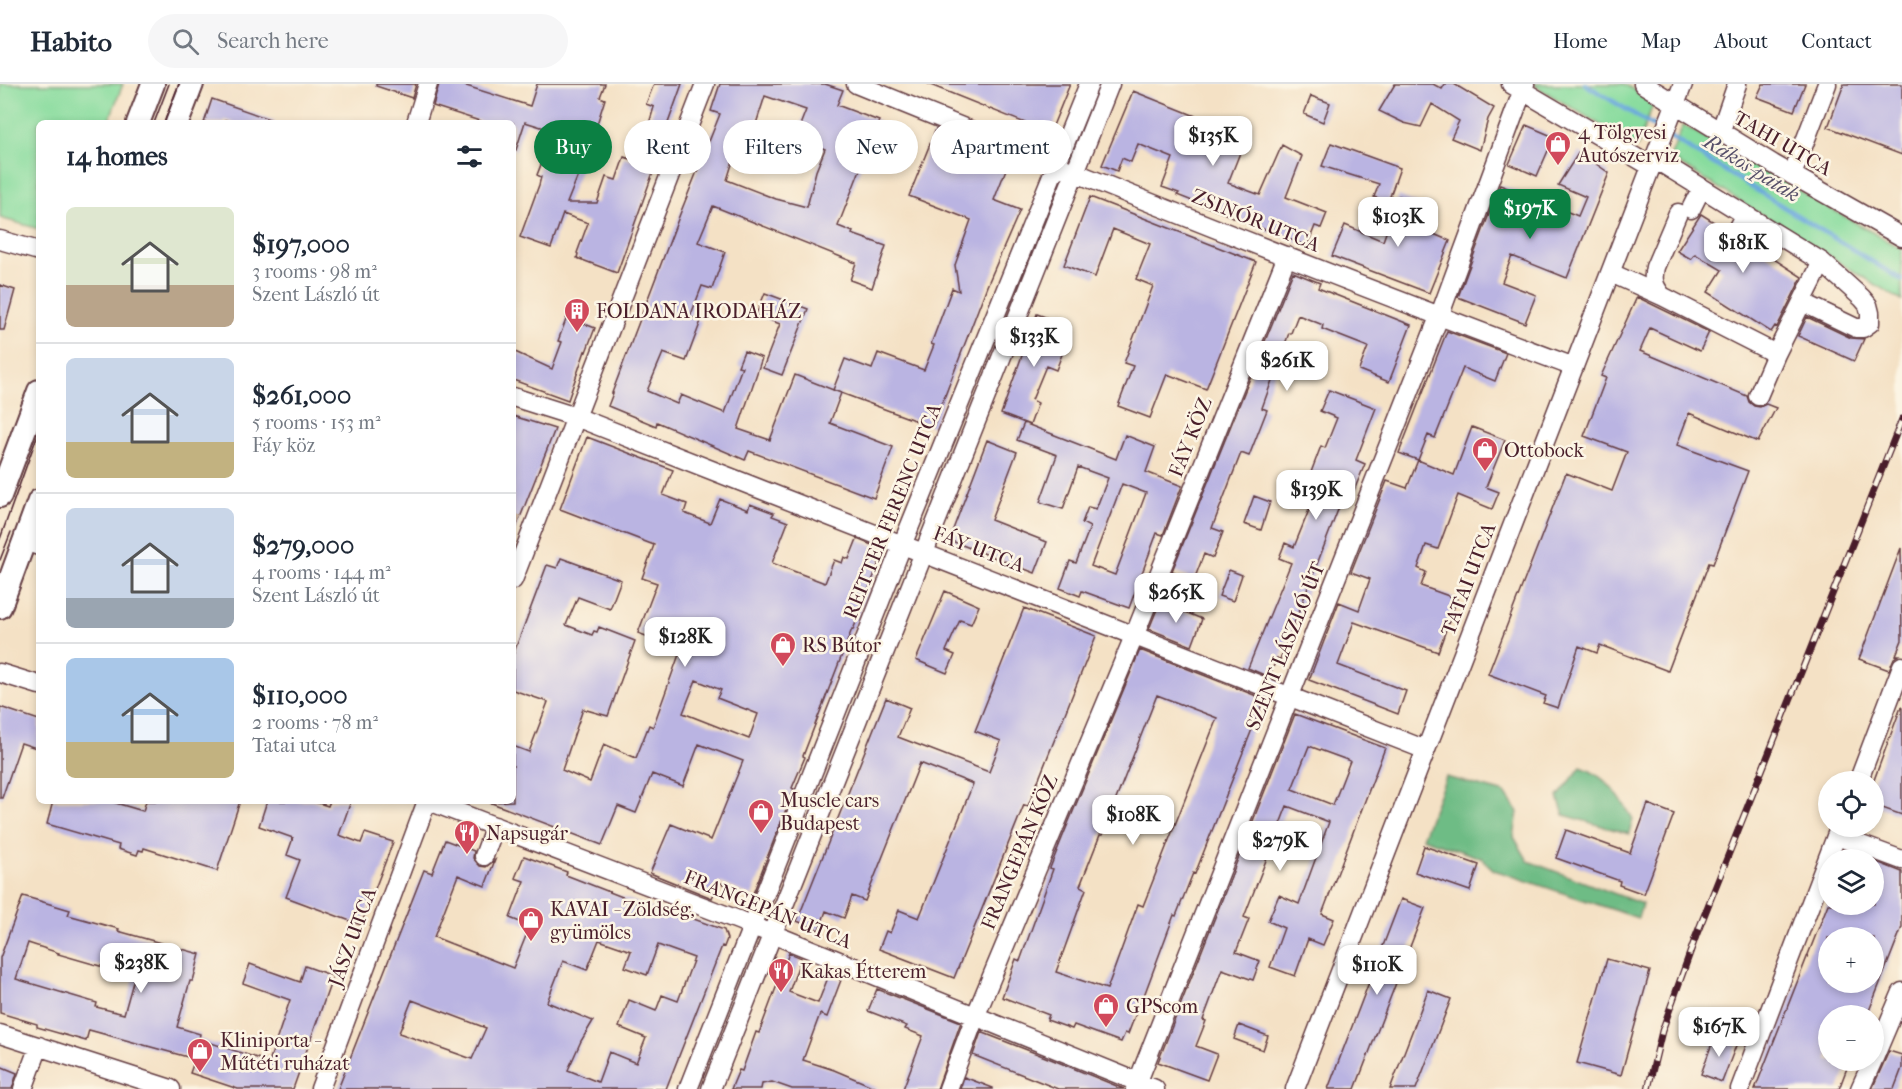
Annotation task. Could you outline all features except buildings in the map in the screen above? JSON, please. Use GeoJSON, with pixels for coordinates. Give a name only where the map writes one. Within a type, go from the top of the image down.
{"type":"FeatureCollection","features":[{"type":"Feature","properties":{"kind":"main road"},"geometry":{"type":"LineString","coordinates":[[139,120],[153,84]]}},
{"type":"Feature","properties":{"kind":"main road"},"geometry":{"type":"LineString","coordinates":[[178,120],[192,84]]}},
{"type":"Feature","properties":{"kind":"main road"},"geometry":{"type":"LineString","coordinates":[[0,496],[36,399]]}},
{"type":"Feature","properties":{"kind":"main road"},"geometry":{"type":"LineString","coordinates":[[0,607],[32,543],[36,519]]}},
{"type":"Feature","properties":{"kind":"street"},"geometry":{"type":"LineString","coordinates":[[418,120],[428,84]]}},
{"type":"Feature","properties":{"kind":"street"},"geometry":{"type":"LineString","coordinates":[[516,567],[525,527],[576,417],[705,84]]}},
{"type":"Feature","properties":{"kind":"street","name":"ZSINÓR UTCA"},"geometry":{"type":"LineString","coordinates":[[856,84],[945,120]]}},
{"type":"Feature","properties":{"kind":"street","name":"REITTER FERENC UTCA"},"geometry":{"type":"LineString","coordinates":[[1071,128],[1089,84]]}},
{"type":"Feature","properties":{"kind":"street"},"geometry":{"type":"LineString","coordinates":[[711,1089],[1110,84]]}},
{"type":"Feature","properties":{"kind":"street","name":"TAHI UTCA"},"geometry":{"type":"LineString","coordinates":[[1643,84],[1720,133],[1902,237]]}},
{"type":"Feature","properties":{"kind":"street","name":"TATAI UTCA"},"geometry":{"type":"LineString","coordinates":[[1295,1089],[1683,84]]}},
{"type":"Feature","properties":{"kind":"street"},"geometry":{"type":"LineString","coordinates":[[1720,133],[1737,84]]}},
{"type":"Feature","properties":{"kind":"street"},"geometry":{"type":"LineString","coordinates":[[1792,175],[1827,84]]}},
{"type":"Feature","properties":{"kind":"street"},"geometry":{"type":"LineString","coordinates":[[1519,86],[1654,160],[1822,262],[1868,305],[1870,322],[1863,328],[1856,328],[1802,302]]}},
{"type":"Feature","properties":{"kind":"street","name":"SZENT LÁSZLÓ ÚT"},"geometry":{"type":"LineString","coordinates":[[1143,1087],[1289,695],[1439,317],[1519,86]]}},
{"type":"Feature","properties":{"kind":"street","name":"ZSINÓR UTCA"},"geometry":{"type":"LineString","coordinates":[[1071,170],[1439,317],[1574,367]]}},
{"type":"Feature","properties":{"kind":"street","name":"REITTER FERENC UTCA"},"geometry":{"type":"LineString","coordinates":[[688,1089],[903,543],[1052,174]]}},
{"type":"Feature","properties":{"kind":"street"},"geometry":{"type":"LineString","coordinates":[[1662,296],[1653,282],[1655,267],[1685,211],[1701,189]]}},
{"type":"Feature","properties":{"kind":"street"},"geometry":{"type":"LineString","coordinates":[[1734,235],[1744,216]]}},
{"type":"Feature","properties":{"kind":"street"},"geometry":{"type":"LineString","coordinates":[[0,240],[36,250]]}},
{"type":"Feature","properties":{"kind":"street","name":"FÁY KÖZ"},"geometry":{"type":"LineString","coordinates":[[1135,634],[1287,256]]}},
{"type":"Feature","properties":{"kind":"street"},"geometry":{"type":"LineString","coordinates":[[1758,396],[1776,354],[1822,262]]}},
{"type":"Feature","properties":{"kind":"street"},"geometry":{"type":"LineString","coordinates":[[1611,273],[1662,296],[1776,354]]}},
{"type":"Feature","properties":{"kind":"street","name":"FÁY UTCA"},"geometry":{"type":"LineString","coordinates":[[516,398],[576,417],[903,543],[1426,750]]}},
{"type":"Feature","properties":{"kind":"street","name":"FRANGEPÁN KÖZ"},"geometry":{"type":"LineString","coordinates":[[948,1089],[975,1017],[1135,634]]}},
{"type":"Feature","properties":{"kind":"street"},"geometry":{"type":"LineString","coordinates":[[1862,771],[1902,666]]}},
{"type":"Feature","properties":{"kind":"street"},"geometry":{"type":"LineString","coordinates":[[0,674],[36,684]]}},
{"type":"Feature","properties":{"kind":"street"},"geometry":{"type":"LineString","coordinates":[[817,762],[837,770]]}},
{"type":"Feature","properties":{"kind":"street","name":"JÁSZ UTCA"},"geometry":{"type":"LineString","coordinates":[[320,1089],[427,804]]}},
{"type":"Feature","properties":{"kind":"street","name":"FRANGEPÁN UTCA"},"geometry":{"type":"LineString","coordinates":[[436,804],[753,926],[1143,1087]]}},
{"type":"Feature","properties":{"kind":"street"},"geometry":{"type":"LineString","coordinates":[[484,856],[495,826]]}},
{"type":"Feature","properties":{"kind":"street"},"geometry":{"type":"LineString","coordinates":[[1740,1089],[1836,837]]}},
{"type":"Feature","properties":{"kind":"street"},"geometry":{"type":"LineString","coordinates":[[1851,837],[1902,860]]}},
{"type":"Feature","properties":{"kind":"street"},"geometry":{"type":"LineString","coordinates":[[1884,1034],[1902,992]]}},
{"type":"Feature","properties":{"kind":"street"},"geometry":{"type":"LineString","coordinates":[[0,1034],[171,1089]]}},
{"type":"Feature","properties":{"kind":"street"},"geometry":{"type":"LineString","coordinates":[[23,1089],[39,1046]]}},
{"type":"Feature","properties":{"kind":"street"},"geometry":{"type":"LineString","coordinates":[[1860,1089],[1868,1071]]}},
{"type":"Feature","properties":{"kind":"green space"},"geometry":{"type":"Polygon","coordinates":[[[0,84],[123,84],[109,120],[36,120],[36,228],[0,218],[0,84]]]}},
{"type":"Feature","properties":{"kind":"green space"},"geometry":{"type":"Polygon","coordinates":[[[1532,84],[1624,84],[1654,102],[1637,147],[1532,84]]]}},
{"type":"Feature","properties":{"kind":"green space"},"geometry":{"type":"Polygon","coordinates":[[[1683,125],[1902,249],[1902,301],[1670,158],[1683,125]]]}},
{"type":"Feature","properties":{"kind":"green space"},"geometry":{"type":"Polygon","coordinates":[[[1581,767],[1605,781],[1617,795],[1633,819],[1629,834],[1564,815],[1558,797],[1581,767]]]}},
{"type":"Feature","properties":{"kind":"green space"},"geometry":{"type":"Polygon","coordinates":[[[1446,777],[1505,793],[1518,812],[1514,837],[1528,861],[1642,904],[1638,918],[1494,870],[1481,858],[1422,838],[1446,777]]]}},
{"type":"Feature","properties":{"kind":"waterway","name":"Rákos-patak"},"geometry":{"type":"LineString","coordinates":[[1585,84],[1660,130]]}},
{"type":"Feature","properties":{"kind":"waterway","name":"Rákos-patak"},"geometry":{"type":"LineString","coordinates":[[1667,135],[1902,280]]}},
{"type":"Feature","properties":{"kind":"tram line"},"geometry":{"type":"LineString","coordinates":[[155,120],[169,84]]}},
{"type":"Feature","properties":{"kind":"tram line"},"geometry":{"type":"LineString","coordinates":[[165,120],[179,84]]}},
{"type":"Feature","properties":{"kind":"tram line"},"geometry":{"type":"LineString","coordinates":[[0,539],[36,439]]}},
{"type":"Feature","properties":{"kind":"tram line"},"geometry":{"type":"LineString","coordinates":[[0,560],[11,532]]}},
{"type":"Feature","properties":{"kind":"railway"},"geometry":{"type":"LineString","coordinates":[[1648,1089],[1662,1031],[1696,936],[1902,419]]}},
{"type":"Feature","properties":{"kind":"place","name":"4 Tölgyesi Autószerviz"},"geometry":{"type":"Point","coordinates":[1558,167]}},
{"type":"Feature","properties":{"kind":"place","name":"FOLDANA IRODAHÁZ"},"geometry":{"type":"Point","coordinates":[577,334]}},
{"type":"Feature","properties":{"kind":"place","name":"Ottobock"},"geometry":{"type":"Point","coordinates":[1485,473]}},
{"type":"Feature","properties":{"kind":"place","name":"RS Bútor"},"geometry":{"type":"Point","coordinates":[783,668]}},
{"type":"Feature","properties":{"kind":"place","name":"Muscle cars Budapest"},"geometry":{"type":"Point","coordinates":[761,835]}},
{"type":"Feature","properties":{"kind":"place","name":"Napsugár"},"geometry":{"type":"Point","coordinates":[467,856]}},
{"type":"Feature","properties":{"kind":"place","name":"KAVAI - Zöldség, gyümölcs"},"geometry":{"type":"Point","coordinates":[531,943]}},
{"type":"Feature","properties":{"kind":"place","name":"Kakas Étterem"},"geometry":{"type":"Point","coordinates":[781,994]}},
{"type":"Feature","properties":{"kind":"place","name":"GPScom"},"geometry":{"type":"Point","coordinates":[1106,1029]}},
{"type":"Feature","properties":{"kind":"place","name":"Kliniporta - Műtéti ruházat"},"geometry":{"type":"Point","coordinates":[200,1074]}}]}
